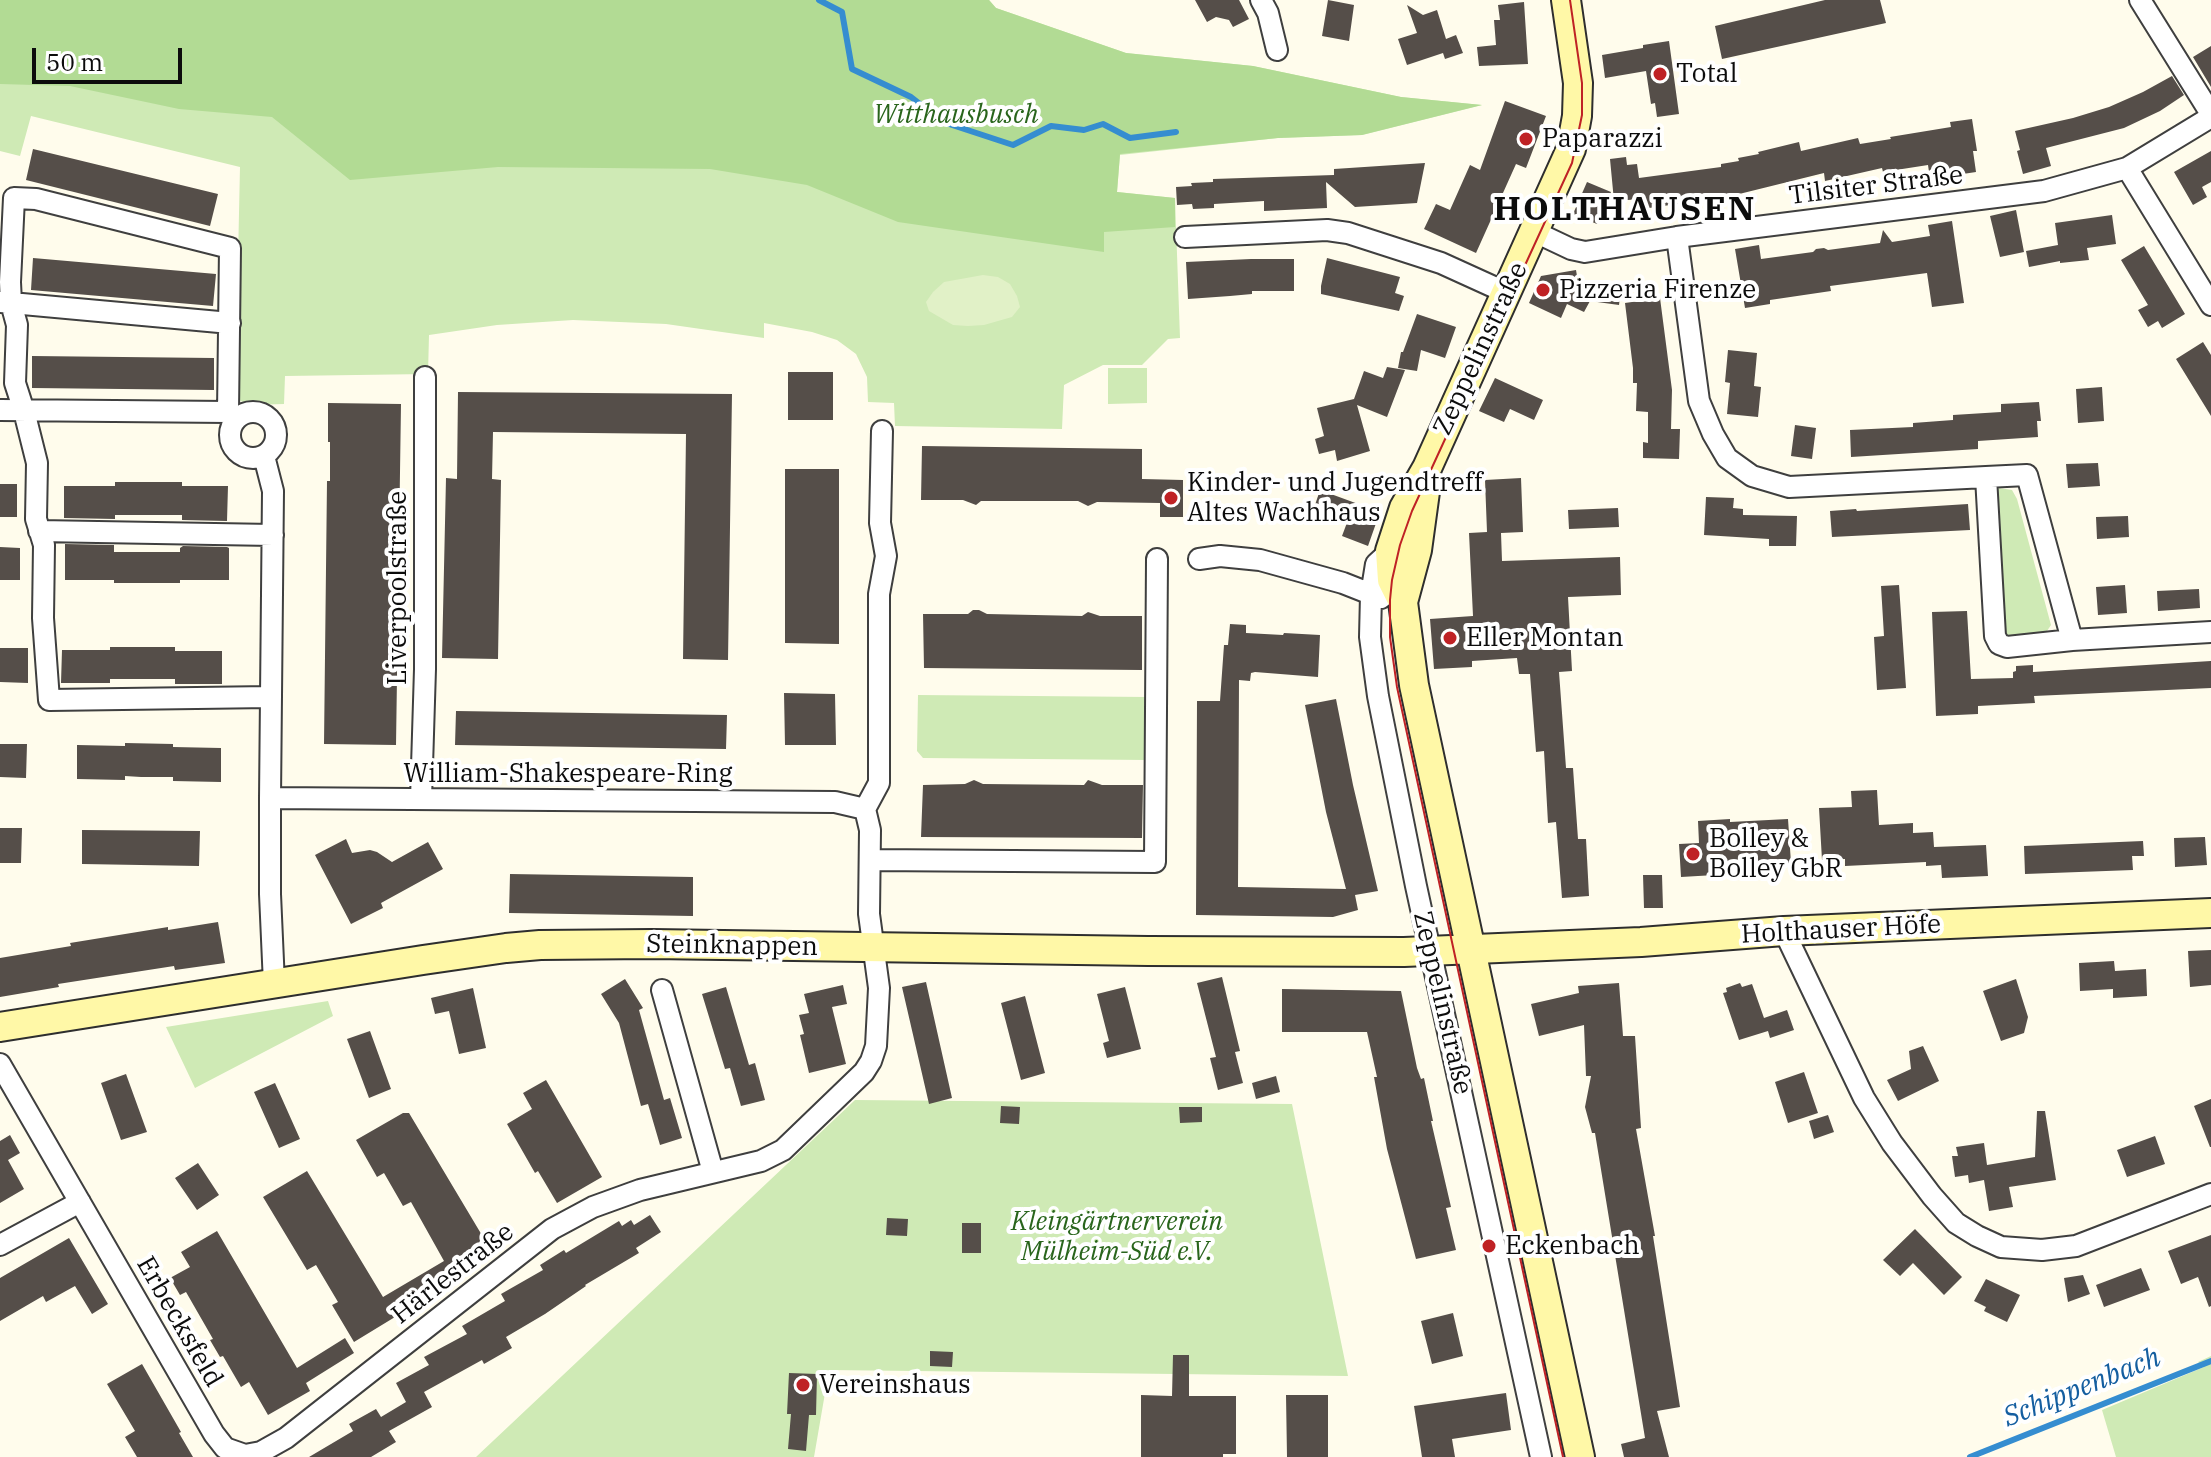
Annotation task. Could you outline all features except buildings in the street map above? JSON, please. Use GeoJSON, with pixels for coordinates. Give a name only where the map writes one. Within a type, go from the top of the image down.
{"type":"FeatureCollection","features":[{"type":"Feature","properties":{"kind":"street"},"geometry":{"type":"LineString","coordinates":[[1261,0],[1268,13],[1277,50]]}},
{"type":"Feature","properties":{"kind":"street","name":"Zeppelinstraße"},"geometry":{"type":"LineString","coordinates":[[1566,0],[1578,83],[1577,116],[1571,149],[1427,468],[1404,508],[1390,551],[1392,580],[1403,602],[1414,685],[1580,1457]]}},
{"type":"Feature","properties":{"kind":"street"},"geometry":{"type":"LineString","coordinates":[[2140,0],[2211,116]]}},
{"type":"Feature","properties":{"kind":"street","name":"Tilsiter Straße"},"geometry":{"type":"LineString","coordinates":[[1535,232],[1571,249],[1585,252],[1677,237],[2044,191],[2127,168],[2211,116]]}},
{"type":"Feature","properties":{"kind":"street"},"geometry":{"type":"LineString","coordinates":[[2127,168],[2211,305]]}},
{"type":"Feature","properties":{"kind":"street"},"geometry":{"type":"LineString","coordinates":[[0,410],[24,411],[232,416],[254,411],[272,421],[275,427],[274,446],[264,456],[250,458],[236,451],[230,439],[232,416],[230,248],[36,199],[14,198],[6,231],[10,282],[6,303],[17,325],[15,383],[24,411],[37,463],[36,519],[44,545],[43,618],[49,700],[270,697]]}},
{"type":"Feature","properties":{"kind":"street"},"geometry":{"type":"LineString","coordinates":[[1185,237],[1327,230],[1348,233],[1441,263],[1507,293]]}},
{"type":"Feature","properties":{"kind":"street"},"geometry":{"type":"LineString","coordinates":[[1677,237],[1699,401],[1727,458],[1752,476],[1789,487],[2027,475],[2072,640]]}},
{"type":"Feature","properties":{"kind":"street"},"geometry":{"type":"LineString","coordinates":[[6,303],[230,323]]}},
{"type":"Feature","properties":{"kind":"street","name":"Liverpoolstraße"},"geometry":{"type":"LineString","coordinates":[[421,799],[425,669],[425,377]]}},
{"type":"Feature","properties":{"kind":"street"},"geometry":{"type":"LineString","coordinates":[[874,947],[869,914],[870,830],[865,809],[879,783],[879,594],[886,556],[880,523],[882,431]]}},
{"type":"Feature","properties":{"kind":"street"},"geometry":{"type":"LineString","coordinates":[[264,456],[273,491],[270,894],[274,984]]}},
{"type":"Feature","properties":{"kind":"street","name":"Zeppelinstraße"},"geometry":{"type":"LineString","coordinates":[[1403,602],[1417,550],[1427,468]]}},
{"type":"Feature","properties":{"kind":"street"},"geometry":{"type":"LineString","coordinates":[[1986,477],[1995,636],[1999,644],[2007,647],[2211,632]]}},
{"type":"Feature","properties":{"kind":"street"},"geometry":{"type":"LineString","coordinates":[[39,531],[273,535]]}},
{"type":"Feature","properties":{"kind":"street","name":"Zeppelinstraße"},"geometry":{"type":"LineString","coordinates":[[1390,551],[1376,564],[1371,595],[1370,637],[1378,696],[1416,886],[1541,1457]]}},
{"type":"Feature","properties":{"kind":"street"},"geometry":{"type":"LineString","coordinates":[[1199,559],[1220,556],[1260,560],[1403,602]]}},
{"type":"Feature","properties":{"kind":"street"},"geometry":{"type":"LineString","coordinates":[[870,860],[1155,862],[1157,559]]}},
{"type":"Feature","properties":{"kind":"street","name":"William-Shakespeare-Ring"},"geometry":{"type":"LineString","coordinates":[[270,798],[835,802],[865,809]]}},
{"type":"Feature","properties":{"kind":"street","name":"Holthauser Höfe"},"geometry":{"type":"LineString","coordinates":[[1471,950],[1784,931],[2211,913]]}},
{"type":"Feature","properties":{"kind":"street"},"geometry":{"type":"LineString","coordinates":[[1784,931],[1864,1098],[1892,1143],[1956,1223],[2001,1247],[2042,1250],[2076,1246],[2211,1194]]}},
{"type":"Feature","properties":{"kind":"street","name":"Steinknappen"},"geometry":{"type":"LineString","coordinates":[[0,1027],[540,945],[1148,951],[1471,950]]}},
{"type":"Feature","properties":{"kind":"street","name":"Härlestraße"},"geometry":{"type":"LineString","coordinates":[[245,1455],[261,1452],[286,1438],[552,1229],[593,1207],[640,1190],[761,1161],[783,1150],[864,1072],[871,1061],[876,1046],[879,988],[874,947]]}},
{"type":"Feature","properties":{"kind":"street"},"geometry":{"type":"LineString","coordinates":[[662,990],[713,1172]]}},
{"type":"Feature","properties":{"kind":"street","name":"Erbecksfeld"},"geometry":{"type":"LineString","coordinates":[[0,1064],[214,1434],[225,1448],[245,1455]]}},
{"type":"Feature","properties":{"kind":"street"},"geometry":{"type":"LineString","coordinates":[[0,1245],[80,1202]]}},
{"type":"Feature","properties":{"kind":"green space"},"geometry":{"type":"Polygon","coordinates":[[[0,0],[989,0],[996,8],[1126,53],[1253,66],[1401,97],[1482,105],[1362,135],[1278,138],[1120,155],[1117,192],[1175,198],[1180,338],[1168,339],[1142,365],[1103,365],[1064,385],[1062,429],[895,426],[894,403],[868,402],[867,377],[856,354],[837,340],[764,323],[764,338],[666,324],[573,320],[497,325],[429,335],[428,374],[285,376],[284,404],[249,405],[235,398],[240,167],[31,116],[20,156],[0,151],[0,0]]]}},
{"type":"Feature","properties":{"kind":"green space","name":"Witthausbusch"},"geometry":{"type":"Polygon","coordinates":[[[0,0],[989,0],[996,8],[1126,53],[1253,66],[1401,97],[1482,105],[1362,135],[1278,138],[1120,154],[1117,192],[1175,198],[1175,227],[1104,232],[1104,252],[898,222],[807,185],[710,169],[498,167],[350,180],[272,117],[179,109],[70,86],[0,84],[0,0]]]}},
{"type":"Feature","properties":{"kind":"green space"},"geometry":{"type":"Polygon","coordinates":[[[983,275],[998,277],[1010,284],[1020,307],[1012,317],[984,325],[953,325],[929,311],[926,302],[944,282],[983,275]]]}},
{"type":"Feature","properties":{"kind":"green space"},"geometry":{"type":"Polygon","coordinates":[[[1108,368],[1147,368],[1147,403],[1108,404],[1108,368]]]}},
{"type":"Feature","properties":{"kind":"green space"},"geometry":{"type":"Polygon","coordinates":[[[1999,488],[2012,490],[2017,499],[2051,625],[2043,637],[2008,638],[1999,628],[1993,498],[1999,488]]]}},
{"type":"Feature","properties":{"kind":"green space"},"geometry":{"type":"Polygon","coordinates":[[[918,695],[1148,697],[1147,760],[923,758],[917,751],[918,695]]]}},
{"type":"Feature","properties":{"kind":"green space"},"geometry":{"type":"Polygon","coordinates":[[[328,1001],[333,1016],[195,1088],[166,1027],[328,1001]]]}},
{"type":"Feature","properties":{"kind":"green space","name":"Kleingärtnerverein Mülheim-Süd e.V."},"geometry":{"type":"Polygon","coordinates":[[[855,1100],[1292,1104],[1348,1376],[829,1370],[814,1457],[476,1457],[855,1100]]]}},
{"type":"Feature","properties":{"kind":"green space"},"geometry":{"type":"Polygon","coordinates":[[[2211,1356],[2211,1457],[2116,1457],[2102,1410],[2204,1367],[2198,1362],[2211,1356]]]}},
{"type":"Feature","properties":{"kind":"waterway"},"geometry":{"type":"LineString","coordinates":[[819,0],[842,12],[852,69],[911,97],[943,122],[1013,145],[1051,126],[1084,130],[1103,124],[1130,138],[1176,132]]}},
{"type":"Feature","properties":{"kind":"waterway","name":"Schippenbach"},"geometry":{"type":"LineString","coordinates":[[1970,1457],[2211,1361]]}},
{"type":"Feature","properties":{"kind":"tram line"},"geometry":{"type":"LineString","coordinates":[[1563,1457],[1397,687],[1390,637],[1390,600],[1400,545],[1412,511],[1572,163],[1582,115],[1582,83],[1570,0]]}},
{"type":"Feature","properties":{"kind":"place","name":"Total"},"geometry":{"type":"Point","coordinates":[1660,74]}},
{"type":"Feature","properties":{"kind":"place","name":"Paparazzi"},"geometry":{"type":"Point","coordinates":[1526,139]}},
{"type":"Feature","properties":{"kind":"place","name":"Pizzeria Firenze"},"geometry":{"type":"Point","coordinates":[1543,290]}},
{"type":"Feature","properties":{"kind":"place","name":"Kinder- und Jugendtreff Altes Wachhaus"},"geometry":{"type":"Point","coordinates":[1171,498]}},
{"type":"Feature","properties":{"kind":"place","name":"Eller Montan"},"geometry":{"type":"Point","coordinates":[1450,638]}},
{"type":"Feature","properties":{"kind":"place","name":"Bolley & Bolley GbR"},"geometry":{"type":"Point","coordinates":[1693,854]}},
{"type":"Feature","properties":{"kind":"place","name":"Eckenbach"},"geometry":{"type":"Point","coordinates":[1489,1246]}},
{"type":"Feature","properties":{"kind":"place","name":"Vereinshaus"},"geometry":{"type":"Point","coordinates":[803,1385]}},
{"type":"Feature","properties":{"kind":"district","name":"HOLTHAUSEN"},"geometry":{"type":"Point","coordinates":[1625,210]}}]}
